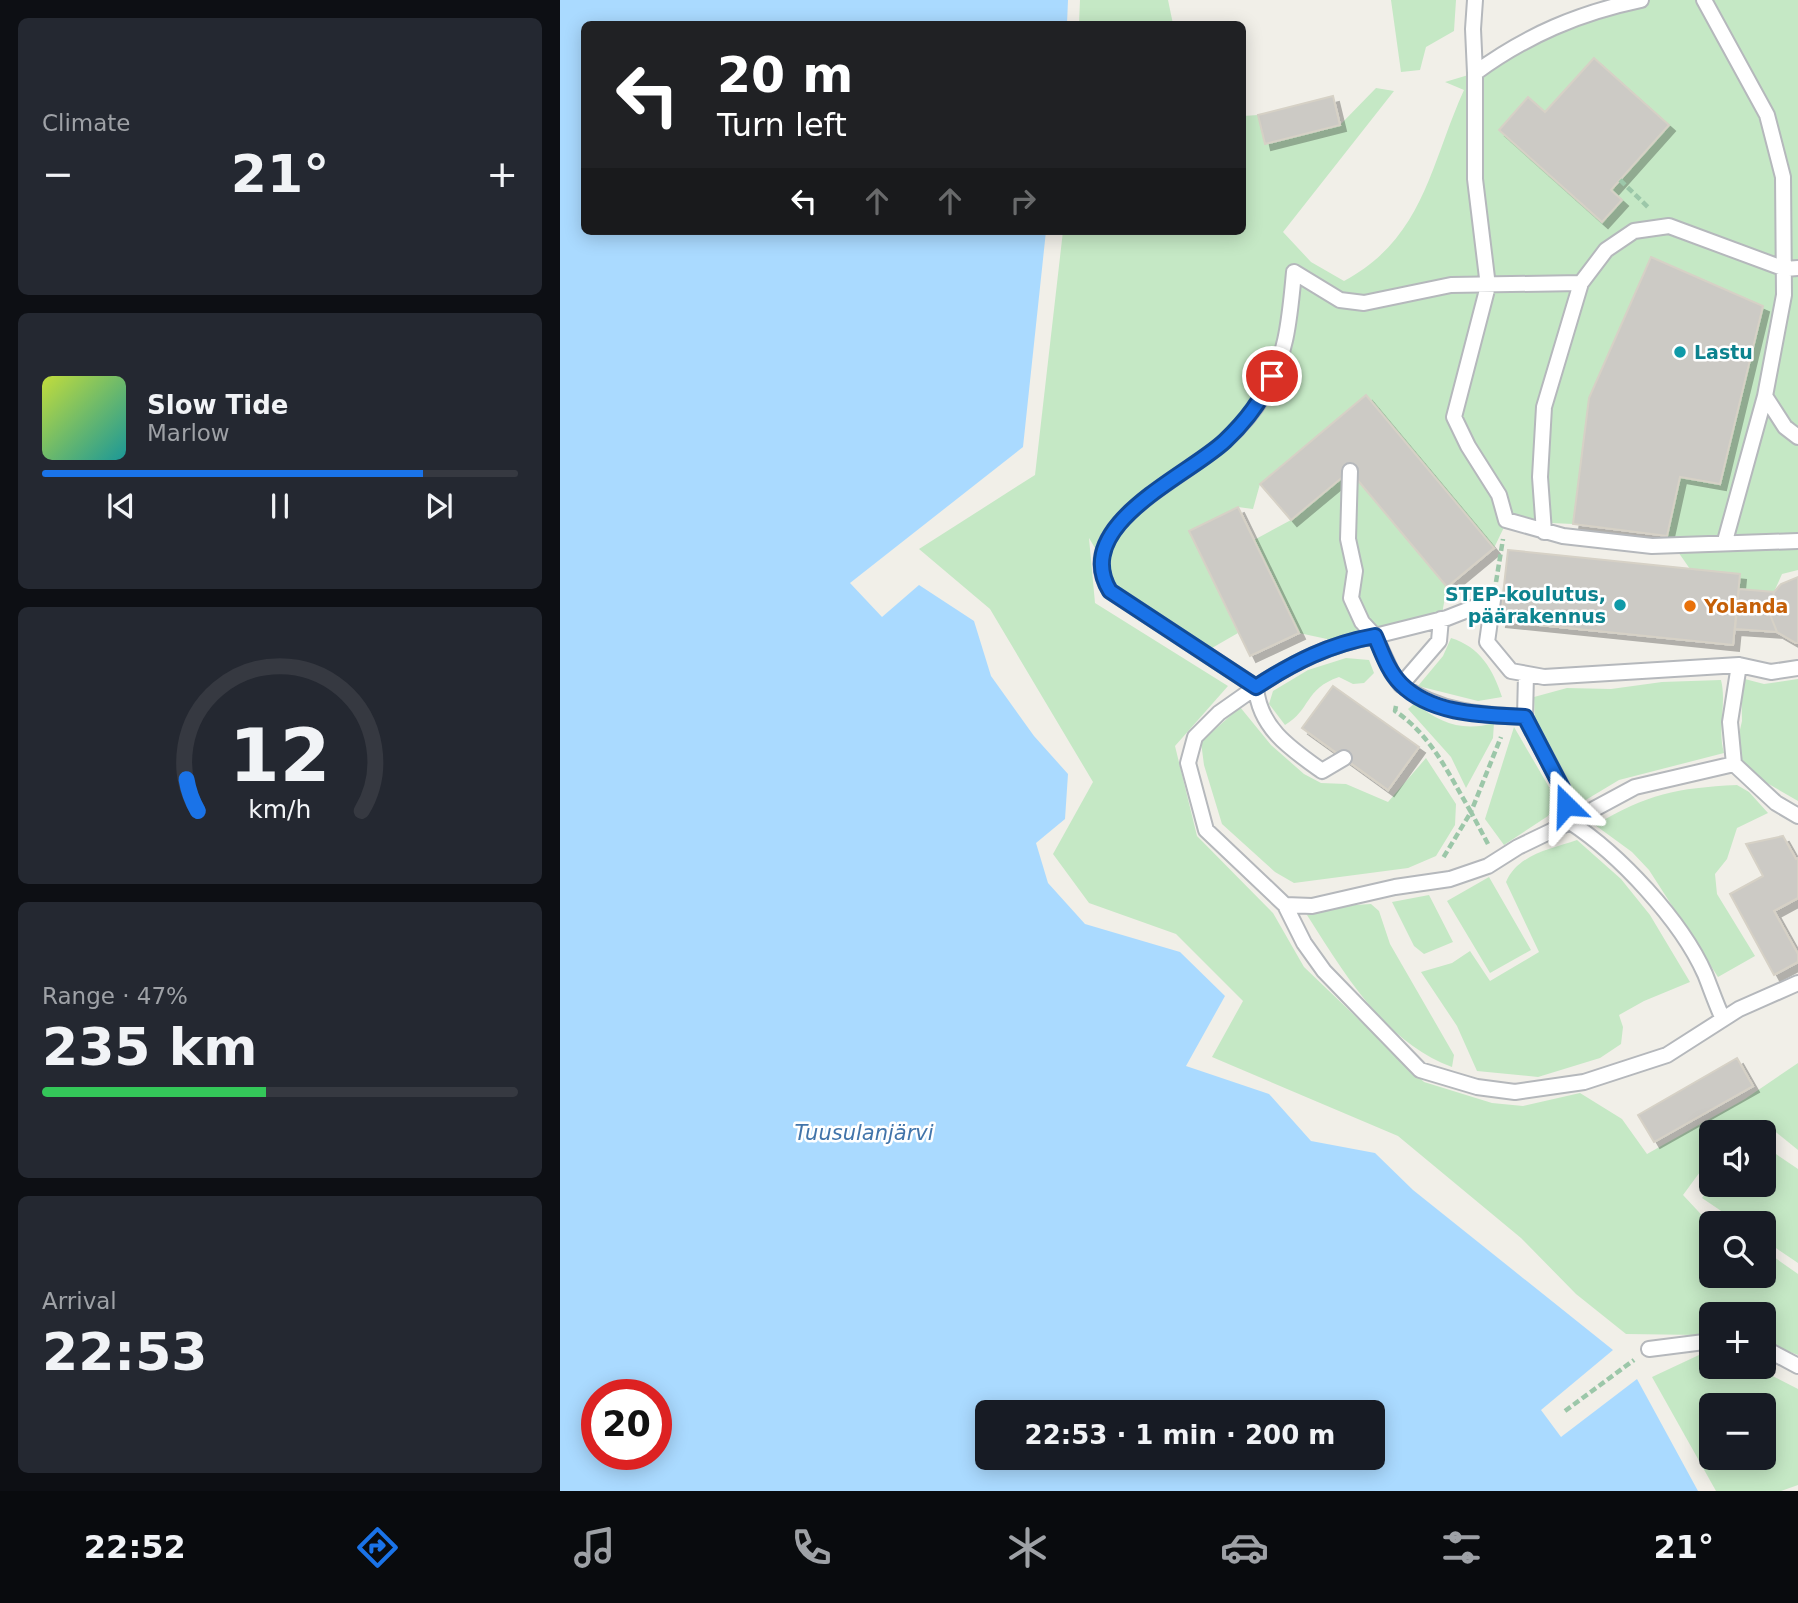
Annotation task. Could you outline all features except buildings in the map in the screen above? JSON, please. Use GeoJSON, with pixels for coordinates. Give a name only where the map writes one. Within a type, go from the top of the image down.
{"type":"FeatureCollection","features":[{"type":"Feature","properties":{"kind":"lane"},"geometry":{"type":"LineString","coordinates":[[1475,0],[1475,178],[1488,286],[1454,417],[1468,446],[1499,495],[1506,520],[1544,531],[1652,546],[1726,541],[1798,541]]}},
{"type":"Feature","properties":{"kind":"lane"},"geometry":{"type":"LineString","coordinates":[[1475,73],[1506,51],[1548,28],[1598,9],[1642,0]]}},
{"type":"Feature","properties":{"kind":"lane"},"geometry":{"type":"LineString","coordinates":[[1704,0],[1768,115],[1783,177],[1791,268],[1765,396],[1726,541]]}},
{"type":"Feature","properties":{"kind":"lane"},"geometry":{"type":"LineString","coordinates":[[1544,531],[1540,477],[1544,407],[1581,283],[1606,250],[1634,231],[1669,226],[1791,268]]}},
{"type":"Feature","properties":{"kind":"lane"},"geometry":{"type":"LineString","coordinates":[[1256,687],[1110,591],[1101,571],[1101,558],[1122,516],[1225,441],[1264,395],[1287,338],[1294,272],[1340,300],[1364,303],[1451,285],[1581,283]]}},
{"type":"Feature","properties":{"kind":"lane"},"geometry":{"type":"LineString","coordinates":[[1765,396],[1785,427],[1798,437]]}},
{"type":"Feature","properties":{"kind":"lane"},"geometry":{"type":"LineString","coordinates":[[1350,471],[1348,539],[1355,571],[1351,598],[1362,622],[1375,636],[1392,673],[1401,685],[1417,696],[1452,710],[1518,717]]}},
{"type":"Feature","properties":{"kind":"lane"},"geometry":{"type":"LineString","coordinates":[[1798,668],[1771,671],[1739,665],[1544,677],[1511,671],[1487,642],[1493,600],[1441,619],[1341,642],[1288,666],[1219,713],[1195,737],[1188,763],[1206,830],[1285,905],[1304,943],[1324,971],[1420,1070],[1473,1087],[1515,1092],[1584,1082],[1667,1055],[1739,1009],[1798,983]]}},
{"type":"Feature","properties":{"kind":"lane"},"geometry":{"type":"LineString","coordinates":[[1401,685],[1438,641],[1441,619]]}},
{"type":"Feature","properties":{"kind":"lane"},"geometry":{"type":"LineString","coordinates":[[1739,665],[1730,722],[1734,764],[1776,803],[1798,816]]}},
{"type":"Feature","properties":{"kind":"lane"},"geometry":{"type":"LineString","coordinates":[[1525,674],[1518,717],[1562,788],[1570,822],[1592,836],[1651,893],[1704,974],[1723,1019]]}},
{"type":"Feature","properties":{"kind":"lane"},"geometry":{"type":"LineString","coordinates":[[1256,687],[1257,708],[1292,750],[1322,771],[1344,758]]}},
{"type":"Feature","properties":{"kind":"lane"},"geometry":{"type":"LineString","coordinates":[[1285,905],[1312,906],[1450,879],[1497,860],[1635,786],[1734,764]]}},
{"type":"Feature","properties":{"kind":"lane"},"geometry":{"type":"LineString","coordinates":[[1649,1349],[1699,1343]]}},
{"type":"Feature","properties":{"kind":"lane"},"geometry":{"type":"LineString","coordinates":[[1776,1354],[1798,1366]]}},
{"type":"Feature","properties":{"kind":"path"},"geometry":{"type":"LineString","coordinates":[[1619,180],[1669,226]]}},
{"type":"Feature","properties":{"kind":"path"},"geometry":{"type":"LineString","coordinates":[[1493,600],[1506,520]]}},
{"type":"Feature","properties":{"kind":"path"},"geometry":{"type":"LineString","coordinates":[[1401,685],[1395,711],[1415,725],[1434,746],[1497,860]]}},
{"type":"Feature","properties":{"kind":"path"},"geometry":{"type":"LineString","coordinates":[[1428,882],[1471,812],[1518,717]]}},
{"type":"Feature","properties":{"kind":"path"},"geometry":{"type":"LineString","coordinates":[[1565,1411],[1649,1349]]}},
{"type":"Feature","properties":{"kind":"green space"},"geometry":{"type":"Polygon","coordinates":[[[1080,0],[1168,0],[1172,21],[1079,21],[1080,0]]]}},
{"type":"Feature","properties":{"kind":"green space"},"geometry":{"type":"Polygon","coordinates":[[[1391,0],[1456,0],[1454,31],[1426,47],[1420,70],[1401,72],[1391,0]]]}},
{"type":"Feature","properties":{"kind":"green space"},"geometry":{"type":"Polygon","coordinates":[[[1641,0],[1798,0],[1798,570],[1782,574],[1774,592],[1739,589],[1740,574],[1690,569],[1667,536],[1680,477],[1720,484],[1763,306],[1652,257],[1589,398],[1573,524],[1507,521],[1494,548],[1366,395],[1260,484],[1253,509],[1238,507],[1189,531],[1238,633],[1205,652],[1110,591],[1101,558],[1089,538],[1095,603],[1228,686],[1175,746],[1197,836],[1273,913],[1304,967],[1424,1082],[1492,1103],[1523,1106],[1580,1093],[1622,1119],[1647,1154],[1699,1125],[1699,1173],[1683,1195],[1699,1212],[1699,1288],[1776,1288],[1776,1258],[1798,1274],[1798,1355],[1776,1347],[1776,1302],[1699,1302],[1699,1335],[1626,1334],[1576,1294],[1521,1238],[1398,1136],[1212,1057],[1243,1001],[1176,934],[1089,903],[1053,854],[1093,782],[990,609],[919,549],[1035,475],[1063,235],[1246,235],[1246,116],[1258,115],[1266,144],[1340,125],[1376,88],[1394,91],[1283,232],[1311,262],[1344,281],[1371,264],[1392,244],[1408,221],[1421,198],[1464,90],[1445,82],[1475,73],[1506,51],[1641,0]]]}},
{"type":"Feature","properties":{"kind":"green space"},"geometry":{"type":"Polygon","coordinates":[[[1350,471],[1447,587],[1441,619],[1341,642],[1299,633],[1254,540],[1291,520],[1350,471]]]}},
{"type":"Feature","properties":{"kind":"green space"},"geometry":{"type":"Polygon","coordinates":[[[1451,638],[1478,653],[1490,668],[1502,697],[1478,701],[1418,686],[1443,656],[1451,638]]]}},
{"type":"Feature","properties":{"kind":"green space"},"geometry":{"type":"Polygon","coordinates":[[[1346,658],[1369,660],[1374,673],[1364,683],[1353,684],[1339,677],[1319,687],[1299,713],[1285,725],[1269,704],[1273,691],[1308,670],[1346,658]]]}},
{"type":"Feature","properties":{"kind":"green space"},"geometry":{"type":"Polygon","coordinates":[[[1741,678],[1764,684],[1798,679],[1798,801],[1760,779],[1740,759],[1737,743],[1742,721],[1741,678]]]}},
{"type":"Feature","properties":{"kind":"green space"},"geometry":{"type":"Polygon","coordinates":[[[1721,680],[1721,735],[1724,753],[1619,780],[1574,807],[1571,785],[1535,727],[1534,697],[1567,688],[1611,689],[1662,682],[1721,680]]]}},
{"type":"Feature","properties":{"kind":"green space"},"geometry":{"type":"Polygon","coordinates":[[[1415,703],[1433,716],[1452,724],[1482,726],[1494,723],[1493,738],[1466,788],[1451,757],[1408,709],[1415,703]]]}},
{"type":"Feature","properties":{"kind":"green space"},"geometry":{"type":"Polygon","coordinates":[[[1240,707],[1271,745],[1304,774],[1321,783],[1346,784],[1388,802],[1426,758],[1456,804],[1455,825],[1436,856],[1408,868],[1294,883],[1275,872],[1222,824],[1204,765],[1201,742],[1240,707]]]}},
{"type":"Feature","properties":{"kind":"green space"},"geometry":{"type":"Polygon","coordinates":[[[1514,727],[1549,787],[1555,804],[1548,816],[1504,845],[1485,819],[1514,727]]]}},
{"type":"Feature","properties":{"kind":"green space"},"geometry":{"type":"Polygon","coordinates":[[[1737,785],[1749,792],[1768,813],[1737,828],[1727,859],[1715,874],[1717,894],[1755,956],[1718,977],[1649,870],[1632,852],[1595,825],[1631,806],[1663,794],[1737,785]]]}},
{"type":"Feature","properties":{"kind":"green space"},"geometry":{"type":"Polygon","coordinates":[[[1577,840],[1621,879],[1650,915],[1690,982],[1644,1001],[1619,1015],[1623,1027],[1621,1044],[1600,1058],[1538,1077],[1477,1071],[1457,1026],[1421,972],[1452,963],[1470,951],[1490,981],[1539,952],[1506,882],[1518,865],[1527,859],[1577,840]]]}},
{"type":"Feature","properties":{"kind":"green space"},"geometry":{"type":"Polygon","coordinates":[[[1489,877],[1531,950],[1490,973],[1447,901],[1489,877]]]}},
{"type":"Feature","properties":{"kind":"green space"},"geometry":{"type":"Polygon","coordinates":[[[1429,895],[1453,942],[1424,954],[1414,946],[1392,902],[1429,895]]]}},
{"type":"Feature","properties":{"kind":"green space"},"geometry":{"type":"Polygon","coordinates":[[[1371,904],[1379,911],[1390,944],[1454,1055],[1452,1067],[1428,1056],[1386,1023],[1351,982],[1307,915],[1340,906],[1371,904]]]}},
{"type":"Feature","properties":{"kind":"green space"},"geometry":{"type":"Polygon","coordinates":[[[1798,1063],[1798,1150],[1776,1132],[1776,1120],[1708,1120],[1745,1099],[1798,1063]]]}},
{"type":"Feature","properties":{"kind":"green space"},"geometry":{"type":"Polygon","coordinates":[[[1776,1154],[1798,1169],[1798,1263],[1776,1248],[1776,1211],[1721,1211],[1702,1198],[1776,1197],[1776,1154]]]}},
{"type":"Feature","properties":{"kind":"green space"},"geometry":{"type":"Polygon","coordinates":[[[1699,1355],[1699,1379],[1776,1378],[1798,1389],[1798,1485],[1781,1491],[1716,1491],[1704,1470],[1776,1470],[1776,1393],[1699,1393],[1699,1461],[1652,1377],[1699,1355]]]}},
{"type":"Feature","properties":{"kind":"water","name":"Tuusulanjärvi"},"geometry":{"type":"Polygon","coordinates":[[[560,0],[1068,0],[1067,21],[581,21],[581,235],[1046,235],[1023,447],[850,583],[882,617],[919,585],[974,621],[991,676],[1034,736],[1068,774],[1065,819],[1036,843],[1048,883],[1085,924],[1180,952],[1225,996],[1186,1066],[1269,1094],[1311,1141],[1375,1153],[1413,1190],[1613,1350],[1541,1410],[1561,1437],[1637,1379],[1698,1491],[560,1491],[560,0]]]}},
{"type":"Feature","properties":{"kind":"place","name":"Lastu"},"geometry":{"type":"Point","coordinates":[1680,352]}},
{"type":"Feature","properties":{"kind":"place","name":"STEP-koulutus, päärakennus"},"geometry":{"type":"Point","coordinates":[1620,605]}},
{"type":"Feature","properties":{"kind":"place","name":"Yolanda"},"geometry":{"type":"Point","coordinates":[1690,606]}},
{"type":"Feature","properties":{"kind":"route"},"geometry":{"type":"LineString","coordinates":[[1272,376],[1264,395],[1225,441],[1122,516],[1101,558],[1101,571],[1110,591],[1136,611],[1205,652],[1256,687],[1288,666],[1341,642],[1375,636],[1392,673],[1401,685],[1417,696],[1452,710],[1525,717],[1533,737],[1562,788],[1566,805]]}}]}
